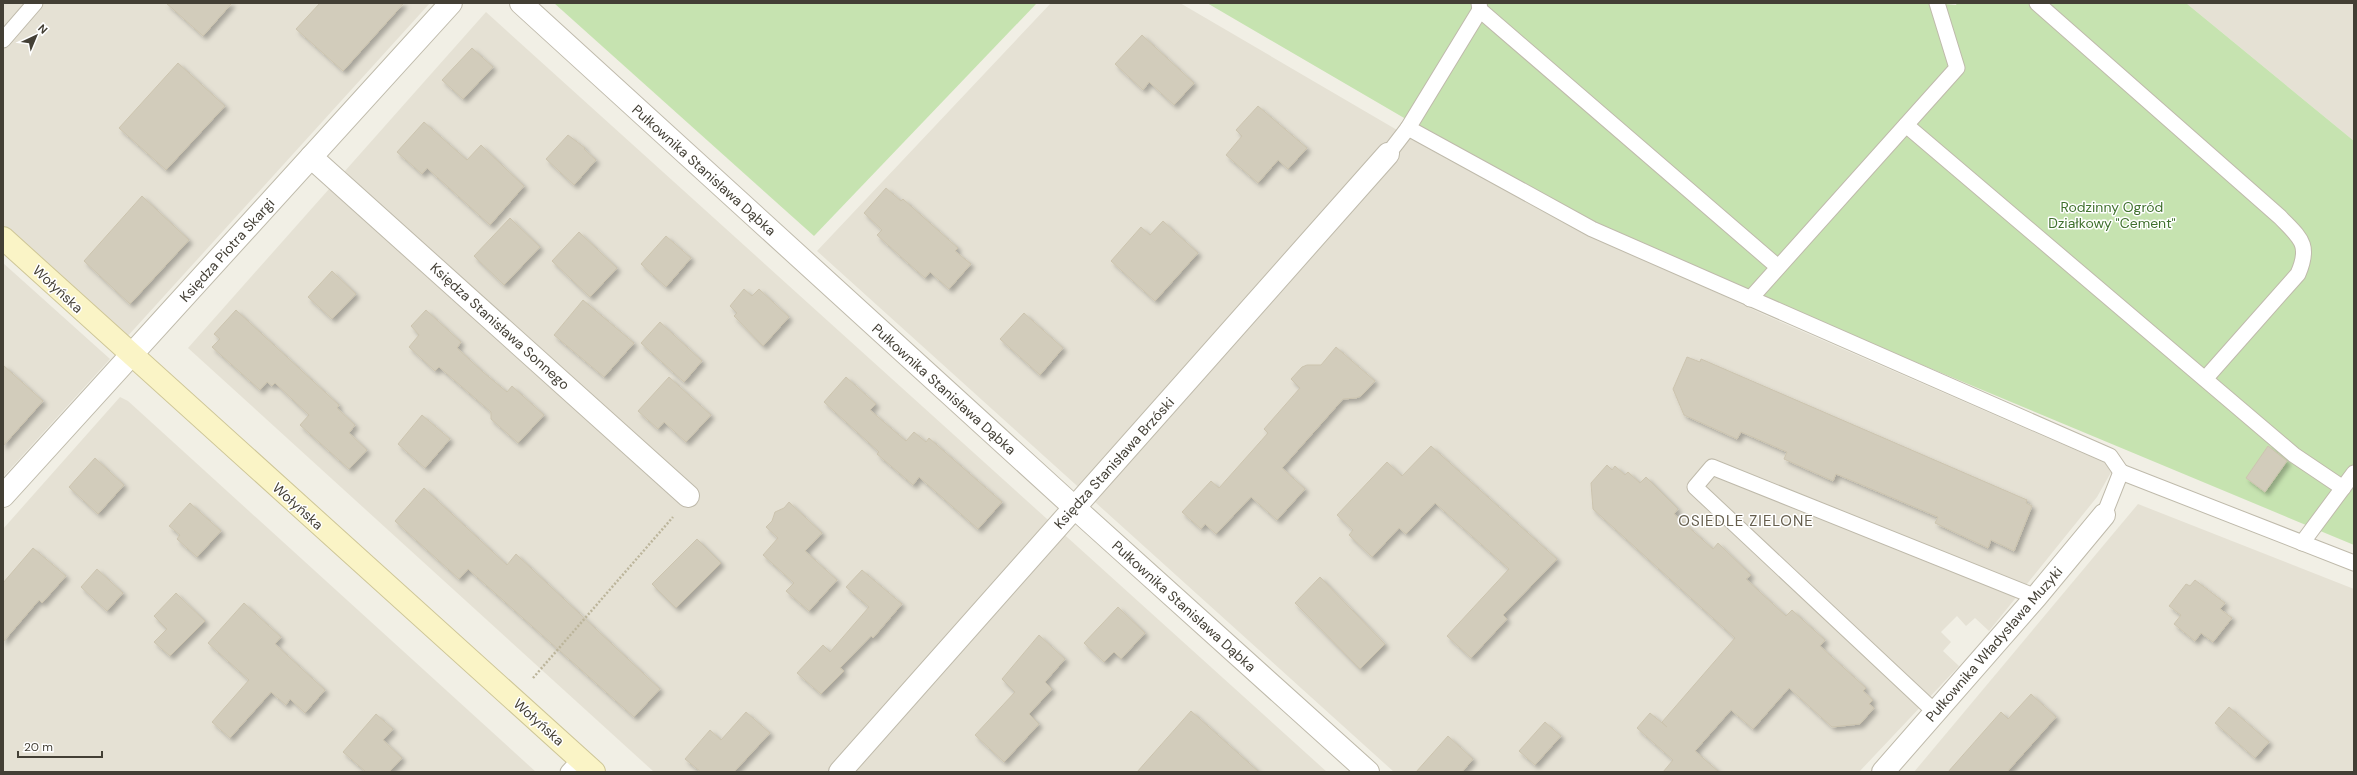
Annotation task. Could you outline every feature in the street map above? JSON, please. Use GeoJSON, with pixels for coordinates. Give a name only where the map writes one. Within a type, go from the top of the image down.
{"type":"FeatureCollection","features":[{"type":"Feature","properties":{"kind":"street","name":"Księdza Piotra Skargi"},"geometry":{"type":"LineString","coordinates":[[3,496],[451,3]]}},
{"type":"Feature","properties":{"kind":"street","name":"Pułkownika Stanisława Dąbka"},"geometry":{"type":"LineString","coordinates":[[521,3],[1075,508],[1368,772]]}},
{"type":"Feature","properties":{"kind":"street","name":"Księdza Stanisława Brzóski"},"geometry":{"type":"LineString","coordinates":[[840,772],[1388,154]]}},
{"type":"Feature","properties":{"kind":"street","name":"Księdza Stanisława Sonnego"},"geometry":{"type":"LineString","coordinates":[[311,156],[688,496]]}},
{"type":"Feature","properties":{"kind":"street","name":"Wołyńska"},"geometry":{"type":"LineString","coordinates":[[3,238],[580,768]]}},
{"type":"Feature","properties":{"kind":"street","name":"Pułkownika Władysława Muzyki"},"geometry":{"type":"LineString","coordinates":[[1883,772],[2036,597],[2104,515]]}},
{"type":"Feature","properties":{"kind":"lane"},"geometry":{"type":"LineString","coordinates":[[3,40],[35,3]]}},
{"type":"Feature","properties":{"kind":"lane"},"geometry":{"type":"LineString","coordinates":[[1750,299],[1957,68],[1937,3]]}},
{"type":"Feature","properties":{"kind":"lane"},"geometry":{"type":"LineString","coordinates":[[2037,3],[2280,217],[2301,239],[2305,258],[2298,274],[2205,379]]}},
{"type":"Feature","properties":{"kind":"lane"},"geometry":{"type":"LineString","coordinates":[[1388,154],[1408,128],[1480,7],[1778,267]]}},
{"type":"Feature","properties":{"kind":"lane"},"geometry":{"type":"LineString","coordinates":[[1906,125],[2294,455],[2343,488]]}},
{"type":"Feature","properties":{"kind":"lane"},"geometry":{"type":"LineString","coordinates":[[1408,128],[1592,229],[2110,456],[2121,472],[2354,563]]}},
{"type":"Feature","properties":{"kind":"lane"},"geometry":{"type":"LineString","coordinates":[[1936,712],[1695,487],[1712,467],[2036,597]]}},
{"type":"Feature","properties":{"kind":"lane"},"geometry":{"type":"LineString","coordinates":[[2104,515],[2121,472]]}},
{"type":"Feature","properties":{"kind":"lane"},"geometry":{"type":"LineString","coordinates":[[2302,543],[2354,473]]}},
{"type":"Feature","properties":{"kind":"path"},"geometry":{"type":"LineString","coordinates":[[533,678],[653,543],[688,496]]}},
{"type":"Feature","properties":{"kind":"shaded area"},"geometry":{"type":"Polygon","coordinates":[[[3,3],[430,3],[126,338],[3,226],[3,3]]]}},
{"type":"Feature","properties":{"kind":"shaded area"},"geometry":{"type":"Polygon","coordinates":[[[1051,3],[1180,3],[1433,151],[1594,236],[1765,315],[2114,467],[2097,497],[1989,631],[1975,618],[1966,626],[1957,616],[1941,632],[1951,642],[1943,651],[1959,666],[1859,772],[1394,772],[817,251],[1051,3]]]}},
{"type":"Feature","properties":{"kind":"shaded area"},"geometry":{"type":"Polygon","coordinates":[[[2186,3],[2354,3],[2354,141],[2186,3]]]}},
{"type":"Feature","properties":{"kind":"shaded area"},"geometry":{"type":"Polygon","coordinates":[[[486,12],[1327,772],[654,772],[188,348],[486,12]]]}},
{"type":"Feature","properties":{"kind":"shaded area"},"geometry":{"type":"Polygon","coordinates":[[[3,263],[110,359],[3,477],[3,263]]]}},
{"type":"Feature","properties":{"kind":"shaded area"},"geometry":{"type":"Polygon","coordinates":[[[120,397],[128,401],[536,772],[3,772],[3,529],[120,397]]]}},
{"type":"Feature","properties":{"kind":"shaded area"},"geometry":{"type":"Polygon","coordinates":[[[2138,504],[2354,589],[2354,772],[1914,772],[2138,504]]]}},
{"type":"Feature","properties":{"kind":"green space"},"geometry":{"type":"Polygon","coordinates":[[[554,3],[1037,3],[814,236],[554,3]]]}},
{"type":"Feature","properties":{"kind":"green space","name":"Rodzinny Ogród Działkowy \"Cement\""},"geometry":{"type":"Polygon","coordinates":[[[1207,3],[1933,3],[1956,5],[1957,3],[2186,3],[2354,141],[2354,545],[1647,250],[1423,129],[1207,3]]]}},
{"type":"Feature","properties":{"kind":"building"},"geometry":{"type":"Polygon","coordinates":[[[166,3],[232,3],[203,36],[166,3]]]}},
{"type":"Feature","properties":{"kind":"building"},"geometry":{"type":"Polygon","coordinates":[[[320,3],[404,3],[343,71],[296,29],[320,3]]]}},
{"type":"Feature","properties":{"kind":"building"},"geometry":{"type":"Polygon","coordinates":[[[1142,35],[1194,83],[1174,105],[1149,82],[1143,90],[1115,64],[1142,35]]]}},
{"type":"Feature","properties":{"kind":"building"},"geometry":{"type":"Polygon","coordinates":[[[472,48],[493,67],[463,99],[442,80],[472,48]]]}},
{"type":"Feature","properties":{"kind":"building"},"geometry":{"type":"Polygon","coordinates":[[[178,63],[225,106],[166,170],[119,128],[178,63]]]}},
{"type":"Feature","properties":{"kind":"building"},"geometry":{"type":"Polygon","coordinates":[[[1258,106],[1307,148],[1288,169],[1278,160],[1258,183],[1226,155],[1242,136],[1236,130],[1258,106]]]}},
{"type":"Feature","properties":{"kind":"building"},"geometry":{"type":"Polygon","coordinates":[[[424,122],[467,160],[481,145],[524,186],[490,225],[427,168],[422,174],[397,152],[424,122]]]}},
{"type":"Feature","properties":{"kind":"building"},"geometry":{"type":"Polygon","coordinates":[[[568,135],[585,148],[584,149],[596,160],[574,185],[546,159],[568,135]]]}},
{"type":"Feature","properties":{"kind":"building"},"geometry":{"type":"Polygon","coordinates":[[[886,188],[901,201],[903,199],[958,248],[955,251],[971,264],[949,289],[930,272],[925,278],[877,235],[882,230],[864,213],[886,188]]]}},
{"type":"Feature","properties":{"kind":"building"},"geometry":{"type":"Polygon","coordinates":[[[142,196],[189,240],[130,304],[84,261],[142,196]]]}},
{"type":"Feature","properties":{"kind":"building"},"geometry":{"type":"Polygon","coordinates":[[[510,218],[540,247],[504,285],[474,256],[510,218]]]}},
{"type":"Feature","properties":{"kind":"building"},"geometry":{"type":"Polygon","coordinates":[[[1163,221],[1198,253],[1155,301],[1111,261],[1141,227],[1150,235],[1163,221]]]}},
{"type":"Feature","properties":{"kind":"building"},"geometry":{"type":"Polygon","coordinates":[[[579,232],[617,268],[590,297],[552,261],[579,232]]]}},
{"type":"Feature","properties":{"kind":"building"},"geometry":{"type":"Polygon","coordinates":[[[666,236],[691,258],[666,287],[641,264],[666,236]]]}},
{"type":"Feature","properties":{"kind":"building"},"geometry":{"type":"Polygon","coordinates":[[[332,271],[356,294],[332,319],[308,297],[332,271]]]}},
{"type":"Feature","properties":{"kind":"building"},"geometry":{"type":"Polygon","coordinates":[[[744,289],[752,296],[759,289],[789,317],[763,346],[734,316],[737,313],[730,306],[744,289]]]}},
{"type":"Feature","properties":{"kind":"building"},"geometry":{"type":"Polygon","coordinates":[[[583,300],[634,343],[604,377],[554,335],[583,300]]]}},
{"type":"Feature","properties":{"kind":"building"},"geometry":{"type":"Polygon","coordinates":[[[236,310],[339,405],[337,408],[355,425],[349,433],[367,450],[349,469],[300,425],[309,415],[275,383],[272,386],[267,382],[260,390],[212,347],[220,339],[214,334],[236,310]]]}},
{"type":"Feature","properties":{"kind":"building"},"geometry":{"type":"Polygon","coordinates":[[[426,310],[461,342],[457,348],[483,372],[507,392],[512,386],[544,415],[518,443],[491,419],[491,412],[439,367],[435,371],[409,347],[419,335],[411,326],[426,310]]]}},
{"type":"Feature","properties":{"kind":"building"},"geometry":{"type":"Polygon","coordinates":[[[1024,313],[1063,348],[1040,375],[1000,339],[1024,313]]]}},
{"type":"Feature","properties":{"kind":"building"},"geometry":{"type":"Polygon","coordinates":[[[660,322],[702,361],[684,382],[641,343],[660,322]]]}},
{"type":"Feature","properties":{"kind":"building"},"geometry":{"type":"Polygon","coordinates":[[[1336,347],[1375,381],[1361,396],[1343,399],[1282,468],[1305,489],[1277,520],[1251,497],[1216,534],[1205,524],[1201,529],[1182,512],[1211,481],[1219,488],[1268,433],[1264,429],[1300,388],[1291,379],[1302,367],[1307,365],[1321,365],[1336,347]]]}},
{"type":"Feature","properties":{"kind":"building"},"geometry":{"type":"Polygon","coordinates":[[[1687,357],[1700,362],[1701,359],[2027,500],[2026,503],[2032,506],[2014,551],[1991,540],[1988,548],[1935,523],[1938,517],[1836,474],[1833,481],[1784,459],[1787,452],[1741,432],[1737,439],[1684,415],[1673,389],[1687,357]]]}},
{"type":"Feature","properties":{"kind":"building"},"geometry":{"type":"Polygon","coordinates":[[[3,365],[43,401],[3,446],[3,365]]]}},
{"type":"Feature","properties":{"kind":"building"},"geometry":{"type":"Polygon","coordinates":[[[669,377],[711,415],[686,442],[664,422],[658,429],[638,411],[669,377]]]}},
{"type":"Feature","properties":{"kind":"building"},"geometry":{"type":"Polygon","coordinates":[[[846,377],[876,404],[870,410],[906,441],[914,432],[926,442],[929,438],[1002,502],[978,529],[919,477],[913,485],[877,454],[879,452],[824,402],[846,377]]]}},
{"type":"Feature","properties":{"kind":"building"},"geometry":{"type":"Polygon","coordinates":[[[422,415],[450,439],[425,468],[398,444],[422,415]]]}},
{"type":"Feature","properties":{"kind":"building"},"geometry":{"type":"Polygon","coordinates":[[[1431,446],[1557,559],[1503,615],[1507,619],[1471,658],[1447,636],[1509,569],[1435,503],[1406,534],[1399,528],[1372,557],[1349,535],[1353,530],[1337,515],[1387,462],[1402,476],[1431,446]]]}},
{"type":"Feature","properties":{"kind":"building"},"geometry":{"type":"Polygon","coordinates":[[[2268,446],[2287,461],[2265,492],[2246,478],[2268,446]]]}},
{"type":"Feature","properties":{"kind":"building"},"geometry":{"type":"Polygon","coordinates":[[[95,458],[124,485],[98,514],[69,487],[95,458]]]}},
{"type":"Feature","properties":{"kind":"building"},"geometry":{"type":"Polygon","coordinates":[[[1607,465],[1612,470],[1615,466],[1625,475],[1628,472],[1640,483],[1646,477],[1678,509],[1674,514],[1713,549],[1718,543],[1751,575],[1746,579],[1786,616],[1792,610],[1825,640],[1820,646],[1866,688],[1863,691],[1873,700],[1869,704],[1874,708],[1860,724],[1832,727],[1789,688],[1753,729],[1731,710],[1695,751],[1719,772],[1663,772],[1673,760],[1637,728],[1650,713],[1667,727],[1662,722],[1735,638],[1593,509],[1591,483],[1607,465]]]}},
{"type":"Feature","properties":{"kind":"building"},"geometry":{"type":"Polygon","coordinates":[[[424,488],[507,565],[516,554],[660,689],[634,717],[468,569],[459,579],[395,521],[424,488]]]}},
{"type":"Feature","properties":{"kind":"building"},"geometry":{"type":"Polygon","coordinates":[[[789,502],[822,533],[805,551],[837,580],[809,611],[786,591],[794,583],[763,555],[778,538],[766,527],[772,521],[775,512],[784,508],[789,502]]]}},
{"type":"Feature","properties":{"kind":"building"},"geometry":{"type":"Polygon","coordinates":[[[190,503],[221,531],[197,557],[177,539],[180,535],[169,526],[190,503]]]}},
{"type":"Feature","properties":{"kind":"building"},"geometry":{"type":"Polygon","coordinates":[[[697,539],[721,563],[676,608],[652,584],[697,539]]]}},
{"type":"Feature","properties":{"kind":"building"},"geometry":{"type":"Polygon","coordinates":[[[33,548],[66,576],[42,603],[39,600],[3,642],[3,583],[33,548]]]}},
{"type":"Feature","properties":{"kind":"building"},"geometry":{"type":"Polygon","coordinates":[[[97,569],[123,593],[107,611],[81,587],[97,569]]]}},
{"type":"Feature","properties":{"kind":"building"},"geometry":{"type":"Polygon","coordinates":[[[862,570],[902,604],[873,638],[871,636],[840,668],[844,671],[821,694],[797,673],[823,645],[830,652],[869,607],[846,587],[862,570]]]}},
{"type":"Feature","properties":{"kind":"building"},"geometry":{"type":"Polygon","coordinates":[[[1320,577],[1385,644],[1360,669],[1295,603],[1320,577]]]}},
{"type":"Feature","properties":{"kind":"building"},"geometry":{"type":"Polygon","coordinates":[[[2195,580],[2225,603],[2220,609],[2232,618],[2213,642],[2201,633],[2195,641],[2174,624],[2181,615],[2169,606],[2186,584],[2190,586],[2195,580]]]}},
{"type":"Feature","properties":{"kind":"building"},"geometry":{"type":"Polygon","coordinates":[[[176,593],[205,621],[170,656],[154,642],[167,629],[154,616],[176,593]]]}},
{"type":"Feature","properties":{"kind":"building"},"geometry":{"type":"Polygon","coordinates":[[[244,603],[281,637],[275,644],[325,690],[305,713],[290,699],[286,705],[271,692],[230,738],[212,722],[249,680],[208,643],[244,603]]]}},
{"type":"Feature","properties":{"kind":"building"},"geometry":{"type":"Polygon","coordinates":[[[1118,607],[1145,633],[1121,659],[1114,652],[1104,662],[1084,643],[1118,607]]]}},
{"type":"Feature","properties":{"kind":"building"},"geometry":{"type":"Polygon","coordinates":[[[1039,635],[1065,659],[1045,682],[1052,689],[1029,714],[1039,724],[1004,762],[975,735],[1015,692],[1002,679],[1039,635]]]}},
{"type":"Feature","properties":{"kind":"building"},"geometry":{"type":"Polygon","coordinates":[[[2031,694],[2056,717],[2007,772],[1948,772],[2001,712],[2008,719],[2031,694]]]}},
{"type":"Feature","properties":{"kind":"building"},"geometry":{"type":"Polygon","coordinates":[[[2229,707],[2269,742],[2255,758],[2215,723],[2229,707]]]}},
{"type":"Feature","properties":{"kind":"building"},"geometry":{"type":"Polygon","coordinates":[[[1191,711],[1208,726],[1259,772],[1137,772],[1191,711]]]}},
{"type":"Feature","properties":{"kind":"building"},"geometry":{"type":"Polygon","coordinates":[[[746,712],[770,733],[734,772],[701,772],[685,759],[710,730],[721,740],[746,712]]]}},
{"type":"Feature","properties":{"kind":"building"},"geometry":{"type":"Polygon","coordinates":[[[376,714],[393,729],[383,740],[402,758],[389,772],[366,772],[343,752],[376,714]]]}},
{"type":"Feature","properties":{"kind":"building"},"geometry":{"type":"Polygon","coordinates":[[[1545,722],[1561,736],[1535,765],[1519,751],[1545,722]]]}},
{"type":"Feature","properties":{"kind":"building"},"geometry":{"type":"Polygon","coordinates":[[[1448,736],[1473,759],[1462,772],[1416,772],[1448,736]]]}},
{"type":"Feature","properties":{"kind":"district","name":"OSIEDLE ZIELONE"},"geometry":{"type":"Point","coordinates":[1746,521]}}]}
